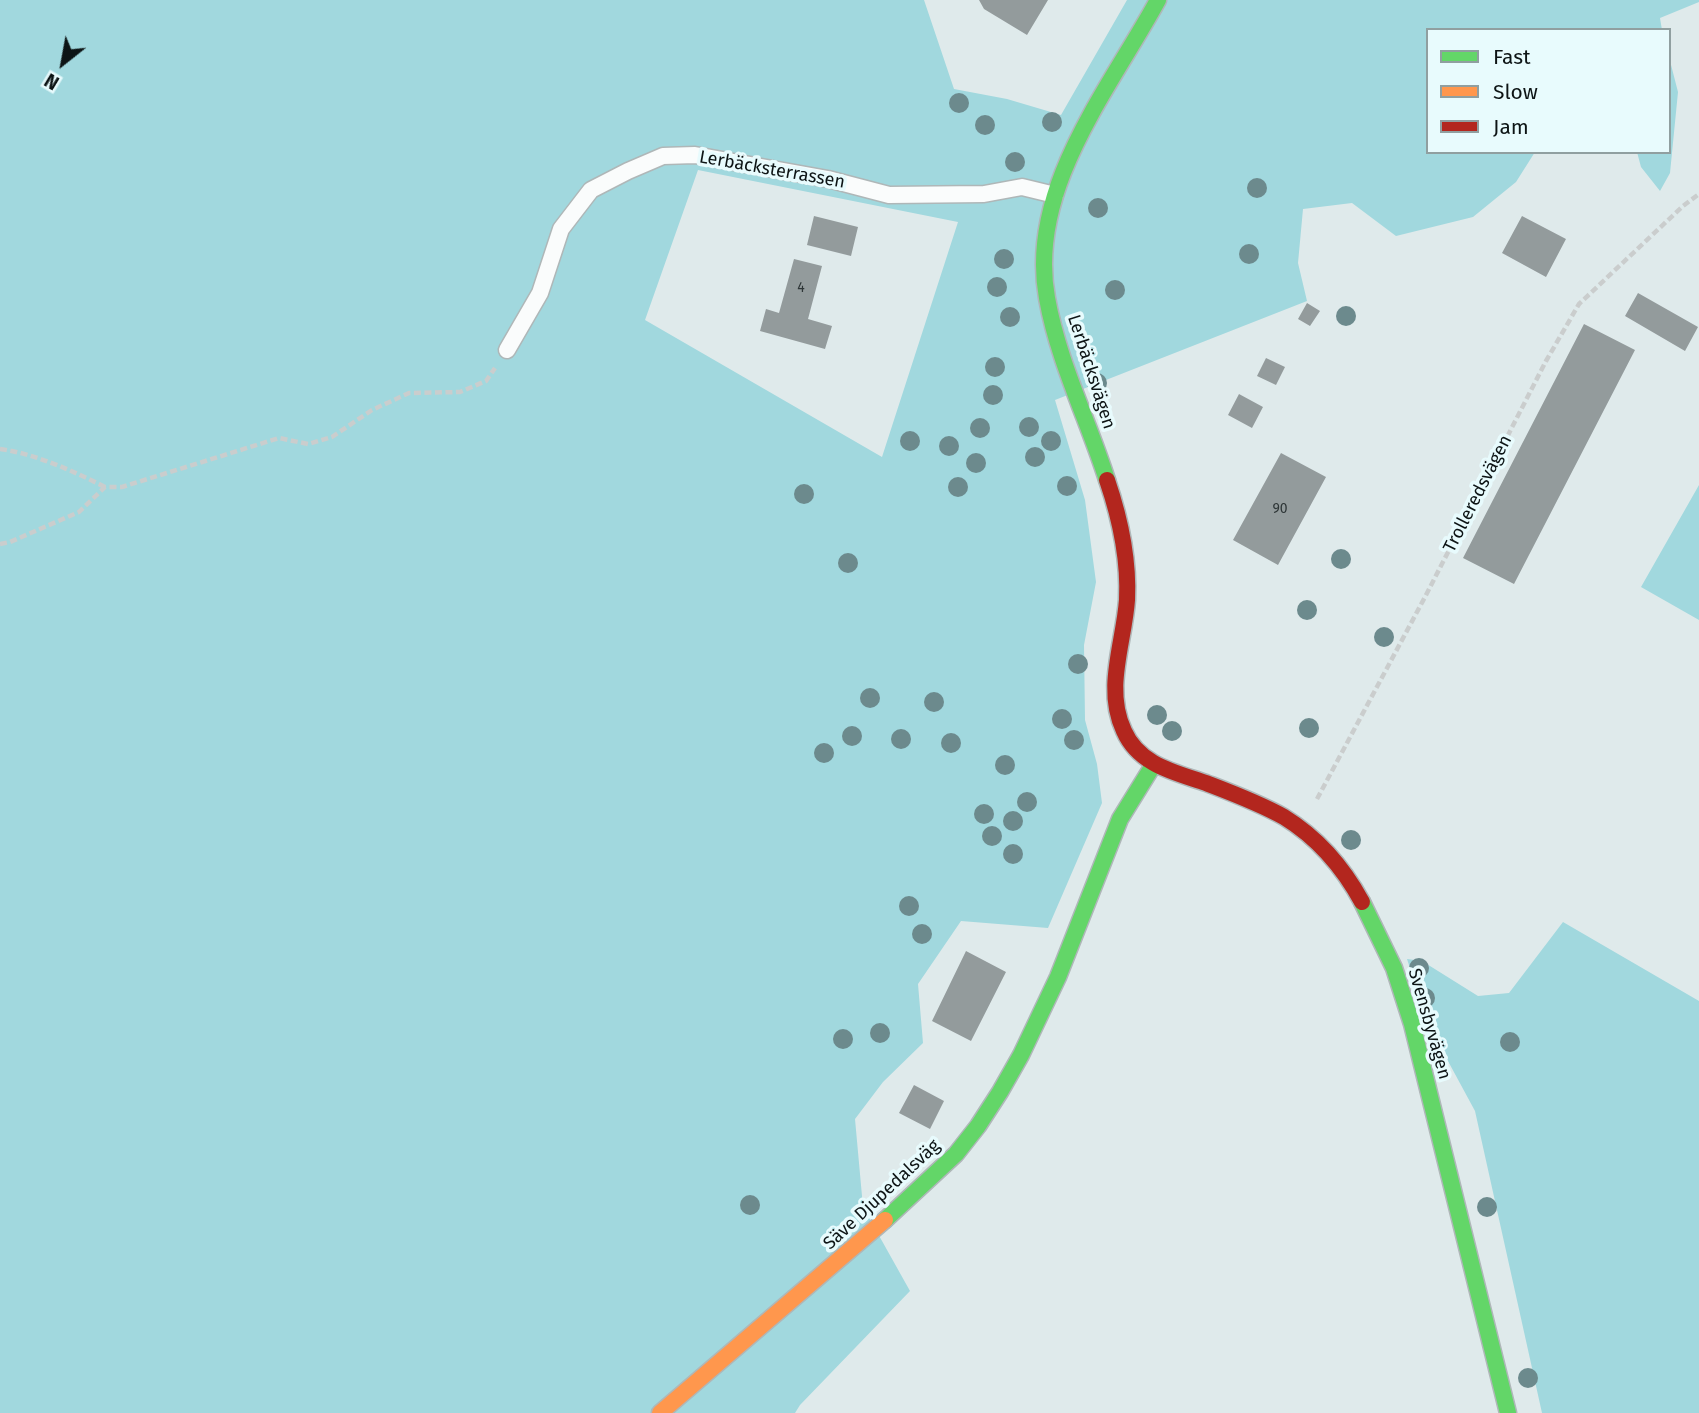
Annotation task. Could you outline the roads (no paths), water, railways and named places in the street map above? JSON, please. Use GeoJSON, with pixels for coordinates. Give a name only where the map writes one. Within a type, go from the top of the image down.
{"type":"FeatureCollection","features":[{"type":"Feature","properties":{"kind":"street","name":"Lerbäcksvägen"},"geometry":{"type":"LineString","coordinates":[[1154,764],[1138,752],[1125,735],[1116,708],[1115,675],[1127,592],[1124,555],[1111,493],[1062,352],[1046,292],[1044,258],[1055,195],[1083,133],[1158,0]]}},
{"type":"Feature","properties":{"kind":"street","name":"Svensbyvägen"},"geometry":{"type":"LineString","coordinates":[[1154,764],[1262,805],[1302,828],[1331,856],[1355,888],[1381,938],[1400,988],[1424,1072],[1508,1413]]}},
{"type":"Feature","properties":{"kind":"street","name":"Säve Djupedalsväg"},"geometry":{"type":"LineString","coordinates":[[660,1413],[942,1169],[977,1128],[1006,1084],[1043,1009],[1120,819],[1136,789],[1154,764]]}},
{"type":"Feature","properties":{"kind":"lane","name":"Lerbäcksterrassen"},"geometry":{"type":"LineString","coordinates":[[508,350],[540,293],[561,229],[591,190],[663,156],[695,155],[828,179],[889,195],[984,194],[1022,187],[1055,195]]}}]}
